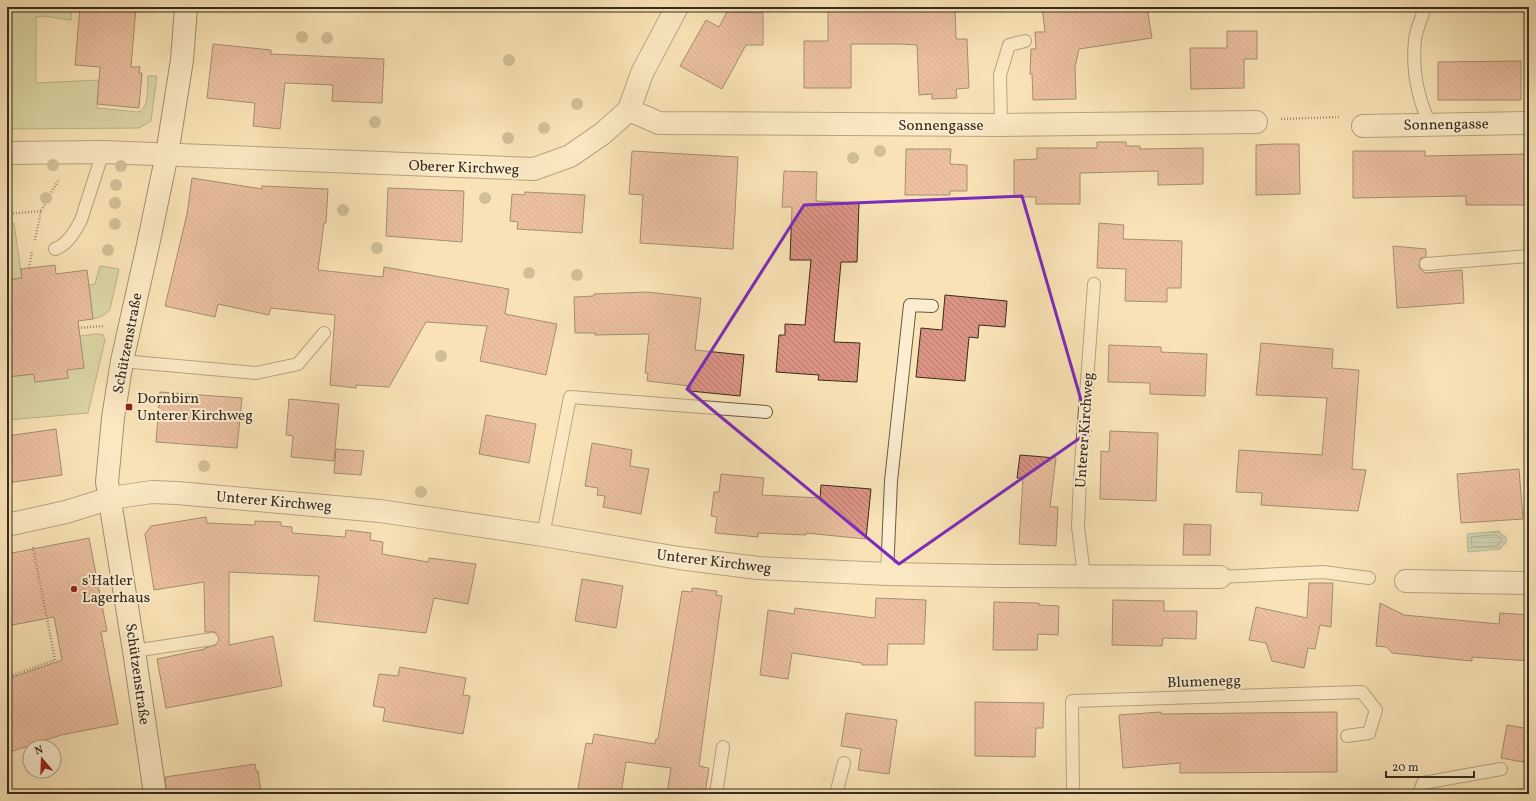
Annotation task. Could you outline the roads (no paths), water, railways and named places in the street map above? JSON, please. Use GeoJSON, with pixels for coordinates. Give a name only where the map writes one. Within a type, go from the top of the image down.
{"type":"FeatureCollection","features":[{"type":"Feature","properties":{"kind":"street","name":"Schützenstraße"},"geometry":{"type":"LineString","coordinates":[[155,794],[111,498],[107,482],[113,418],[122,361],[167,154],[182,60],[186,7]]}},
{"type":"Feature","properties":{"kind":"street","name":"Oberer Kirchweg"},"geometry":{"type":"LineString","coordinates":[[167,154],[380,164],[534,169],[570,156],[602,134],[629,110],[642,74],[677,7]]}},
{"type":"Feature","properties":{"kind":"street","name":"Sonnengasse"},"geometry":{"type":"LineString","coordinates":[[629,110],[659,123],[1000,125],[1256,122]]}},
{"type":"Feature","properties":{"kind":"street","name":"Sonnengasse"},"geometry":{"type":"LineString","coordinates":[[1363,126],[1529,123]]}},
{"type":"Feature","properties":{"kind":"street"},"geometry":{"type":"LineString","coordinates":[[7,153],[103,152],[167,154]]}},
{"type":"Feature","properties":{"kind":"street","name":"Unterer Kirchweg"},"geometry":{"type":"LineString","coordinates":[[7,525],[66,512],[111,498],[152,492],[177,493],[380,511],[543,535],[679,558],[758,568],[887,574],[1220,577]]}},
{"type":"Feature","properties":{"kind":"street"},"geometry":{"type":"LineString","coordinates":[[1406,581],[1529,583]]}},
{"type":"Feature","properties":{"kind":"lane"},"geometry":{"type":"LineString","coordinates":[[1424,10],[1415,38],[1414,72],[1422,108],[1430,124]]}},
{"type":"Feature","properties":{"kind":"lane"},"geometry":{"type":"LineString","coordinates":[[1000,125],[1000,75],[1002,68],[1009,45],[1025,41]]}},
{"type":"Feature","properties":{"kind":"lane"},"geometry":{"type":"LineString","coordinates":[[55,249],[61,247],[77,228],[81,220],[103,152]]}},
{"type":"Feature","properties":{"kind":"lane"},"geometry":{"type":"LineString","coordinates":[[1426,264],[1529,256]]}},
{"type":"Feature","properties":{"kind":"lane","name":"Unterer Kirchweg"},"geometry":{"type":"LineString","coordinates":[[1084,576],[1078,527],[1080,478],[1094,284]]}},
{"type":"Feature","properties":{"kind":"lane"},"geometry":{"type":"LineString","coordinates":[[887,574],[891,481],[910,305],[932,306]]}},
{"type":"Feature","properties":{"kind":"lane"},"geometry":{"type":"LineString","coordinates":[[122,361],[256,373],[298,364],[324,333]]}},
{"type":"Feature","properties":{"kind":"lane"},"geometry":{"type":"LineString","coordinates":[[543,535],[570,397],[766,412]]}},
{"type":"Feature","properties":{"kind":"lane","name":"Unterer Kirchweg"},"geometry":{"type":"LineString","coordinates":[[1220,577],[1323,572],[1369,578]]}},
{"type":"Feature","properties":{"kind":"lane"},"geometry":{"type":"LineString","coordinates":[[134,650],[212,639]]}},
{"type":"Feature","properties":{"kind":"lane","name":"Blumenegg"},"geometry":{"type":"LineString","coordinates":[[1073,794],[1072,701],[1362,692],[1376,710],[1368,733],[1347,736]]}},
{"type":"Feature","properties":{"kind":"lane"},"geometry":{"type":"LineString","coordinates":[[716,794],[723,747]]}},
{"type":"Feature","properties":{"kind":"lane"},"geometry":{"type":"LineString","coordinates":[[836,794],[844,763]]}},
{"type":"Feature","properties":{"kind":"lane"},"geometry":{"type":"LineString","coordinates":[[1419,794],[1423,784],[1501,769]]}},
{"type":"Feature","properties":{"kind":"water"},"geometry":{"type":"Polygon","coordinates":[[[1500,531],[1500,534],[1505,536],[1507,540],[1501,549],[1468,552],[1467,534],[1500,531]]]}},
{"type":"Feature","properties":{"kind":"place","name":"Dornbirn Unterer Kirchweg"},"geometry":{"type":"Point","coordinates":[129,407]}},
{"type":"Feature","properties":{"kind":"place","name":"s'Hatler Lagerhaus"},"geometry":{"type":"Point","coordinates":[74,589]}}]}
